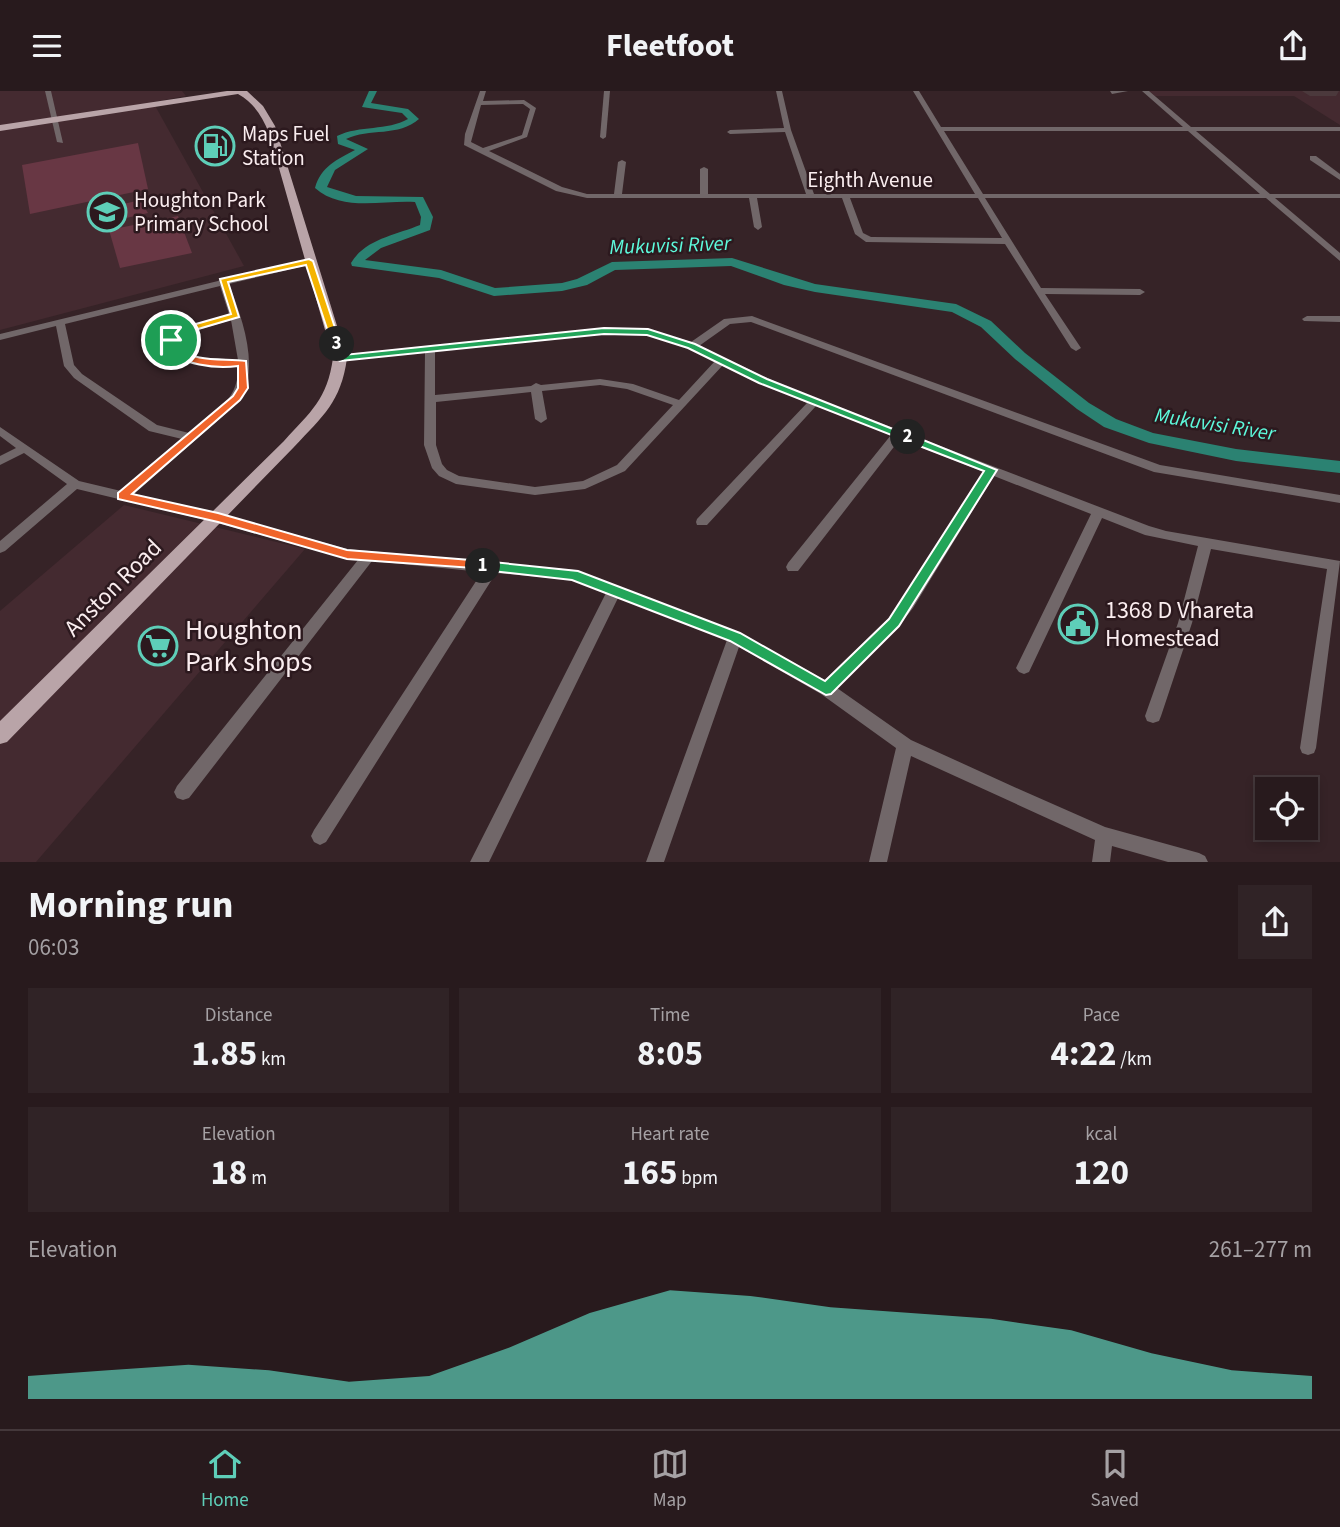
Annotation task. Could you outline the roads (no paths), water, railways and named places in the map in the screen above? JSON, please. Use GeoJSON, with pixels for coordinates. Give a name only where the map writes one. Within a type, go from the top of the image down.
{"type":"FeatureCollection","features":[{"type":"Feature","properties":{"kind":"main road"},"geometry":{"type":"LineString","coordinates":[[0,128],[191,97],[237,91],[249,94],[267,118],[273,133],[340,358]]}},
{"type":"Feature","properties":{"kind":"main road"},"geometry":{"type":"LineString","coordinates":[[191,97],[213,92]]}},
{"type":"Feature","properties":{"kind":"main road","name":"Anston Road"},"geometry":{"type":"LineString","coordinates":[[0,735],[218,518],[328,401],[337,381],[340,358]]}},
{"type":"Feature","properties":{"kind":"street"},"geometry":{"type":"LineString","coordinates":[[48,91],[61,142]]}},
{"type":"Feature","properties":{"kind":"street"},"geometry":{"type":"LineString","coordinates":[[478,103],[524,102],[533,108],[525,136],[483,151],[466,140],[478,103],[483,91]]}},
{"type":"Feature","properties":{"kind":"street"},"geometry":{"type":"LineString","coordinates":[[603,137],[607,91]]}},
{"type":"Feature","properties":{"kind":"street"},"geometry":{"type":"LineString","coordinates":[[779,91],[788,130],[811,197]]}},
{"type":"Feature","properties":{"kind":"street"},"geometry":{"type":"LineString","coordinates":[[916,91],[980,198],[1076,348]]}},
{"type":"Feature","properties":{"kind":"street"},"geometry":{"type":"LineString","coordinates":[[1112,92],[1125,91]]}},
{"type":"Feature","properties":{"kind":"street"},"geometry":{"type":"LineString","coordinates":[[1145,91],[1340,258]]}},
{"type":"Feature","properties":{"kind":"street"},"geometry":{"type":"LineString","coordinates":[[938,129],[1340,129]]}},
{"type":"Feature","properties":{"kind":"street"},"geometry":{"type":"LineString","coordinates":[[730,132],[788,130]]}},
{"type":"Feature","properties":{"kind":"street","name":"Eighth Avenue"},"geometry":{"type":"LineString","coordinates":[[483,151],[570,193],[587,196],[1340,196]]}},
{"type":"Feature","properties":{"kind":"street"},"geometry":{"type":"LineString","coordinates":[[1313,158],[1340,178]]}},
{"type":"Feature","properties":{"kind":"street"},"geometry":{"type":"LineString","coordinates":[[618,196],[622,162]]}},
{"type":"Feature","properties":{"kind":"street"},"geometry":{"type":"LineString","coordinates":[[704,169],[704,197]]}},
{"type":"Feature","properties":{"kind":"street"},"geometry":{"type":"LineString","coordinates":[[754,197],[758,226]]}},
{"type":"Feature","properties":{"kind":"street"},"geometry":{"type":"LineString","coordinates":[[846,198],[859,234],[869,240],[1007,241]]}},
{"type":"Feature","properties":{"kind":"street"},"geometry":{"type":"LineString","coordinates":[[0,337],[309,261]]}},
{"type":"Feature","properties":{"kind":"street"},"geometry":{"type":"LineString","coordinates":[[122,496],[237,398],[243,388],[243,363],[236,315],[223,281]]}},
{"type":"Feature","properties":{"kind":"street"},"geometry":{"type":"LineString","coordinates":[[1038,291],[1140,292]]}},
{"type":"Feature","properties":{"kind":"street"},"geometry":{"type":"LineString","coordinates":[[236,315],[177,333],[171,340],[170,348],[211,364],[243,363]]}},
{"type":"Feature","properties":{"kind":"street"},"geometry":{"type":"LineString","coordinates":[[692,346],[727,321],[752,319],[1158,469],[1340,499]]}},
{"type":"Feature","properties":{"kind":"street"},"geometry":{"type":"LineString","coordinates":[[1307,319],[1340,319]]}},
{"type":"Feature","properties":{"kind":"street"},"geometry":{"type":"LineString","coordinates":[[60,322],[69,366],[78,376],[153,428],[190,436]]}},
{"type":"Feature","properties":{"kind":"street"},"geometry":{"type":"LineString","coordinates":[[340,358],[620,330],[648,332],[692,346],[815,401],[1156,533],[1337,565],[1308,748]]}},
{"type":"Feature","properties":{"kind":"street"},"geometry":{"type":"LineString","coordinates":[[430,350],[431,456],[443,473],[456,480],[476,485],[535,491],[585,485],[621,468],[721,361]]}},
{"type":"Feature","properties":{"kind":"street"},"geometry":{"type":"LineString","coordinates":[[430,399],[600,381],[615,383],[680,404]]}},
{"type":"Feature","properties":{"kind":"street"},"geometry":{"type":"LineString","coordinates":[[536,386],[541,419]]}},
{"type":"Feature","properties":{"kind":"street"},"geometry":{"type":"LineString","coordinates":[[702,522],[815,401]]}},
{"type":"Feature","properties":{"kind":"street"},"geometry":{"type":"LineString","coordinates":[[0,431],[75,484],[218,518],[347,554],[566,573],[735,637],[826,689],[905,745],[1104,835],[1199,862]]}},
{"type":"Feature","properties":{"kind":"street"},"geometry":{"type":"LineString","coordinates":[[793,567],[898,434]]}},
{"type":"Feature","properties":{"kind":"street"},"geometry":{"type":"LineString","coordinates":[[0,461],[23,449]]}},
{"type":"Feature","properties":{"kind":"street"},"geometry":{"type":"LineString","coordinates":[[826,689],[894,622],[991,470]]}},
{"type":"Feature","properties":{"kind":"street"},"geometry":{"type":"LineString","coordinates":[[0,548],[75,484]]}},
{"type":"Feature","properties":{"kind":"street"},"geometry":{"type":"LineString","coordinates":[[1024,667],[1098,512]]}},
{"type":"Feature","properties":{"kind":"street"},"geometry":{"type":"LineString","coordinates":[[1153,716],[1188,611],[1206,543]]}},
{"type":"Feature","properties":{"kind":"street"},"geometry":{"type":"LineString","coordinates":[[183,792],[368,557]]}},
{"type":"Feature","properties":{"kind":"street"},"geometry":{"type":"LineString","coordinates":[[320,836],[493,566]]}},
{"type":"Feature","properties":{"kind":"street"},"geometry":{"type":"LineString","coordinates":[[479,862],[614,591]]}},
{"type":"Feature","properties":{"kind":"street"},"geometry":{"type":"LineString","coordinates":[[655,862],[735,637]]}},
{"type":"Feature","properties":{"kind":"street"},"geometry":{"type":"LineString","coordinates":[[877,862],[905,745]]}},
{"type":"Feature","properties":{"kind":"street"},"geometry":{"type":"LineString","coordinates":[[1101,862],[1104,835]]}},
{"type":"Feature","properties":{"kind":"waterway","name":"Mukuvisi River"},"geometry":{"type":"LineString","coordinates":[[373,91],[365,105],[405,111],[414,119],[407,124],[359,131],[341,138],[342,142],[363,149],[331,168],[321,188],[356,200],[419,199],[427,217],[426,227],[377,246],[361,256],[357,263],[441,274],[494,292],[562,287],[582,282],[612,266],[732,262],[815,288],[956,308],[986,324],[1020,356],[1083,406],[1110,423],[1149,438],[1236,455],[1340,467]]}},
{"type":"Feature","properties":{"kind":"place","name":"Maps Fuel Station"},"geometry":{"type":"Point","coordinates":[215,146]}},
{"type":"Feature","properties":{"kind":"place","name":"Houghton Park Primary School"},"geometry":{"type":"Point","coordinates":[107,212]}},
{"type":"Feature","properties":{"kind":"place","name":"1368 D Vhareta Homestead"},"geometry":{"type":"Point","coordinates":[1078,624]}},
{"type":"Feature","properties":{"kind":"place","name":"Houghton Park shops"},"geometry":{"type":"Point","coordinates":[158,646]}}]}
